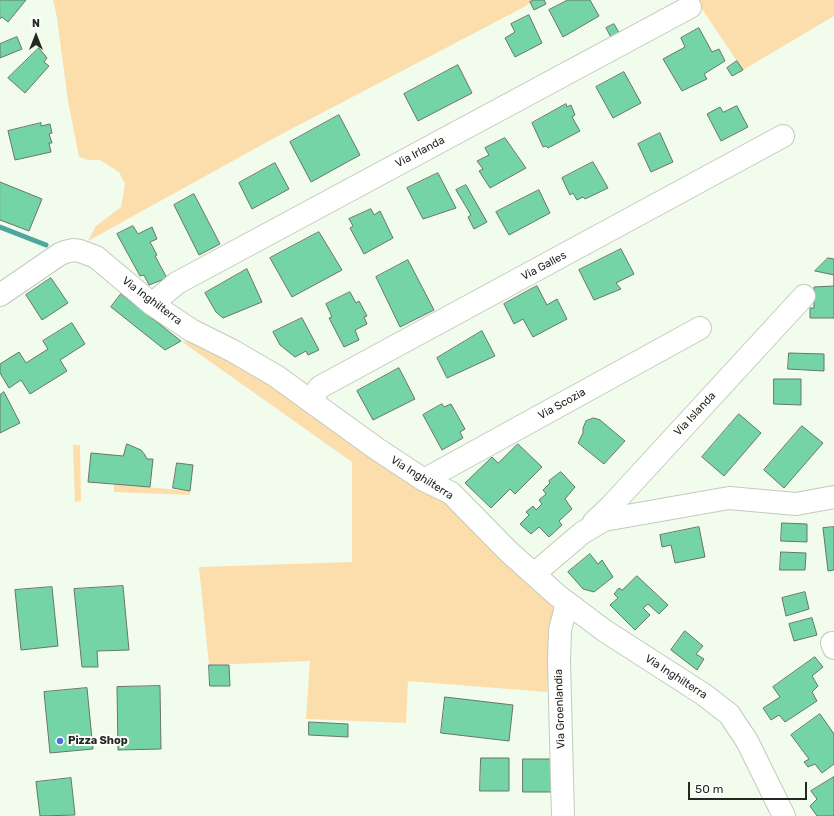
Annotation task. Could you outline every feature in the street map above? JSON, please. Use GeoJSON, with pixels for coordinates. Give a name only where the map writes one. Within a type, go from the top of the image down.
{"type":"FeatureCollection","features":[{"type":"Feature","properties":{"kind":"street","name":"Via Irlanda"},"geometry":{"type":"LineString","coordinates":[[152,304],[177,283],[690,7]]}},
{"type":"Feature","properties":{"kind":"street","name":"Via Galles"},"geometry":{"type":"LineString","coordinates":[[310,401],[320,387],[783,136]]}},
{"type":"Feature","properties":{"kind":"street","name":"Via Inghilterra"},"geometry":{"type":"LineString","coordinates":[[0,295],[60,254],[72,250],[80,251],[96,257],[152,304],[192,330],[276,376],[376,449],[424,480],[451,493],[498,541],[567,603],[605,631],[703,694],[729,714],[747,741],[784,816]]}},
{"type":"Feature","properties":{"kind":"street","name":"Via Islanda"},"geometry":{"type":"LineString","coordinates":[[534,574],[610,507],[804,296]]}},
{"type":"Feature","properties":{"kind":"street","name":"Via Scozia"},"geometry":{"type":"LineString","coordinates":[[424,480],[700,328]]}},
{"type":"Feature","properties":{"kind":"street","name":"Via Islanda"},"geometry":{"type":"LineString","coordinates":[[584,531],[604,520],[729,498],[796,504],[834,497]]}},
{"type":"Feature","properties":{"kind":"street","name":"Via Groenlandia"},"geometry":{"type":"LineString","coordinates":[[563,816],[558,661],[560,630],[567,603]]}},
{"type":"Feature","properties":{"kind":"shaded area"},"geometry":{"type":"Polygon","coordinates":[[[53,0],[534,0],[526,6],[276,137],[88,241],[96,226],[121,207],[125,184],[119,172],[100,160],[88,160],[79,157],[68,101],[57,18],[53,0]]]}},
{"type":"Feature","properties":{"kind":"shaded area"},"geometry":{"type":"Polygon","coordinates":[[[687,0],[834,0],[834,16],[743,70],[702,9],[687,0]]]}},
{"type":"Feature","properties":{"kind":"shaded area"},"geometry":{"type":"Polygon","coordinates":[[[181,341],[200,344],[277,389],[335,432],[441,499],[554,606],[547,692],[408,681],[406,723],[306,719],[310,661],[209,665],[199,567],[352,562],[352,462],[181,341]]]}},
{"type":"Feature","properties":{"kind":"shaded area"},"geometry":{"type":"Polygon","coordinates":[[[73,445],[80,445],[81,501],[75,502],[73,445]]]}},
{"type":"Feature","properties":{"kind":"shaded area"},"geometry":{"type":"Polygon","coordinates":[[[114,484],[190,491],[190,495],[114,492],[114,484]]]}},
{"type":"Feature","properties":{"kind":"building"},"geometry":{"type":"Polygon","coordinates":[[[0,0],[26,0],[8,22],[2,17],[0,19],[0,0]]]}},
{"type":"Feature","properties":{"kind":"building"},"geometry":{"type":"Polygon","coordinates":[[[534,0],[544,0],[546,4],[534,10],[530,2],[534,0]]]}},
{"type":"Feature","properties":{"kind":"building"},"geometry":{"type":"Polygon","coordinates":[[[568,0],[590,0],[599,16],[563,37],[549,10],[568,0]]]}},
{"type":"Feature","properties":{"kind":"building"},"geometry":{"type":"Polygon","coordinates":[[[529,15],[542,43],[515,57],[505,38],[515,32],[511,24],[529,15]]]}},
{"type":"Feature","properties":{"kind":"building"},"geometry":{"type":"Polygon","coordinates":[[[614,24],[621,36],[613,41],[606,28],[614,24]]]}},
{"type":"Feature","properties":{"kind":"building"},"geometry":{"type":"Polygon","coordinates":[[[699,28],[712,52],[719,49],[725,61],[704,74],[707,79],[682,91],[663,59],[685,47],[681,38],[699,28]]]}},
{"type":"Feature","properties":{"kind":"building"},"geometry":{"type":"Polygon","coordinates":[[[17,37],[22,49],[0,58],[0,44],[17,37]]]}},
{"type":"Feature","properties":{"kind":"building"},"geometry":{"type":"Polygon","coordinates":[[[39,48],[47,58],[44,62],[49,66],[25,93],[8,78],[39,48]]]}},
{"type":"Feature","properties":{"kind":"building"},"geometry":{"type":"Polygon","coordinates":[[[737,61],[743,70],[732,76],[727,68],[737,61]]]}},
{"type":"Feature","properties":{"kind":"building"},"geometry":{"type":"Polygon","coordinates":[[[458,65],[472,93],[418,121],[404,94],[458,65]]]}},
{"type":"Feature","properties":{"kind":"building"},"geometry":{"type":"Polygon","coordinates":[[[624,72],[641,103],[613,118],[596,87],[624,72]]]}},
{"type":"Feature","properties":{"kind":"building"},"geometry":{"type":"Polygon","coordinates":[[[566,104],[567,107],[571,105],[575,115],[572,117],[580,131],[548,148],[546,146],[543,147],[532,123],[566,104]]]}},
{"type":"Feature","properties":{"kind":"building"},"geometry":{"type":"Polygon","coordinates":[[[737,106],[748,127],[721,141],[707,114],[720,107],[723,112],[737,106]]]}},
{"type":"Feature","properties":{"kind":"building"},"geometry":{"type":"Polygon","coordinates":[[[339,115],[360,155],[311,182],[290,142],[339,115]]]}},
{"type":"Feature","properties":{"kind":"building"},"geometry":{"type":"Polygon","coordinates":[[[41,123],[41,126],[50,124],[52,133],[49,134],[52,143],[49,143],[51,152],[15,160],[8,131],[41,123]]]}},
{"type":"Feature","properties":{"kind":"building"},"geometry":{"type":"Polygon","coordinates":[[[660,133],[673,162],[651,172],[638,144],[660,133]]]}},
{"type":"Feature","properties":{"kind":"building"},"geometry":{"type":"Polygon","coordinates":[[[505,138],[526,168],[490,188],[479,171],[483,169],[477,161],[489,155],[485,148],[505,138]]]}},
{"type":"Feature","properties":{"kind":"building"},"geometry":{"type":"Polygon","coordinates":[[[593,162],[608,188],[585,199],[583,197],[577,200],[573,193],[570,195],[562,178],[593,162]]]}},
{"type":"Feature","properties":{"kind":"building"},"geometry":{"type":"Polygon","coordinates":[[[275,163],[289,189],[252,209],[239,183],[275,163]]]}},
{"type":"Feature","properties":{"kind":"building"},"geometry":{"type":"Polygon","coordinates":[[[438,173],[456,208],[423,219],[407,188],[438,173]]]}},
{"type":"Feature","properties":{"kind":"building"},"geometry":{"type":"Polygon","coordinates":[[[0,182],[42,199],[29,231],[0,220],[0,182]]]}},
{"type":"Feature","properties":{"kind":"building"},"geometry":{"type":"Polygon","coordinates":[[[466,185],[487,222],[474,229],[468,217],[471,215],[456,190],[466,185]]]}},
{"type":"Feature","properties":{"kind":"building"},"geometry":{"type":"Polygon","coordinates":[[[539,190],[550,213],[509,235],[496,212],[539,190]]]}},
{"type":"Feature","properties":{"kind":"building"},"geometry":{"type":"Polygon","coordinates":[[[194,194],[220,244],[199,255],[174,205],[194,194]]]}},
{"type":"Feature","properties":{"kind":"building"},"geometry":{"type":"Polygon","coordinates":[[[371,209],[374,215],[380,211],[393,238],[364,254],[350,228],[353,226],[349,219],[371,209]]]}},
{"type":"Feature","properties":{"kind":"building"},"geometry":{"type":"Polygon","coordinates":[[[133,226],[138,234],[152,227],[157,239],[150,242],[157,255],[155,256],[167,278],[149,285],[144,275],[140,276],[117,234],[133,226]]]}},
{"type":"Feature","properties":{"kind":"building"},"geometry":{"type":"Polygon","coordinates":[[[319,232],[342,270],[292,297],[270,258],[319,232]]]}},
{"type":"Feature","properties":{"kind":"building"},"geometry":{"type":"Polygon","coordinates":[[[621,249],[634,274],[616,283],[621,289],[594,300],[579,270],[621,249]]]}},
{"type":"Feature","properties":{"kind":"building"},"geometry":{"type":"Polygon","coordinates":[[[828,258],[834,259],[834,275],[815,271],[828,258]]]}},
{"type":"Feature","properties":{"kind":"building"},"geometry":{"type":"Polygon","coordinates":[[[408,260],[434,310],[400,327],[376,277],[408,260]]]}},
{"type":"Feature","properties":{"kind":"building"},"geometry":{"type":"Polygon","coordinates":[[[247,269],[262,302],[223,318],[216,312],[205,293],[247,269]]]}},
{"type":"Feature","properties":{"kind":"building"},"geometry":{"type":"Polygon","coordinates":[[[51,278],[68,303],[42,320],[26,295],[51,278]]]}},
{"type":"Feature","properties":{"kind":"building"},"geometry":{"type":"Polygon","coordinates":[[[537,286],[547,305],[557,299],[567,319],[533,337],[523,319],[514,324],[504,304],[537,286]]]}},
{"type":"Feature","properties":{"kind":"building"},"geometry":{"type":"Polygon","coordinates":[[[834,286],[834,318],[810,318],[810,308],[814,308],[814,287],[834,286]]]}},
{"type":"Feature","properties":{"kind":"building"},"geometry":{"type":"Polygon","coordinates":[[[350,292],[356,303],[359,301],[367,316],[364,317],[367,324],[355,330],[359,340],[344,347],[329,318],[332,317],[326,304],[350,292]]]}},
{"type":"Feature","properties":{"kind":"building"},"geometry":{"type":"Polygon","coordinates":[[[121,294],[181,341],[165,350],[111,307],[121,294]]]}},
{"type":"Feature","properties":{"kind":"building"},"geometry":{"type":"Polygon","coordinates":[[[302,318],[319,350],[308,355],[306,351],[295,357],[280,345],[273,332],[302,318]]]}},
{"type":"Feature","properties":{"kind":"building"},"geometry":{"type":"Polygon","coordinates":[[[72,323],[85,344],[60,360],[67,371],[30,394],[21,380],[9,388],[0,373],[0,364],[19,352],[26,363],[48,349],[43,341],[72,323]]]}},
{"type":"Feature","properties":{"kind":"building"},"geometry":{"type":"Polygon","coordinates":[[[482,331],[495,356],[447,378],[437,358],[482,331]]]}},
{"type":"Feature","properties":{"kind":"building"},"geometry":{"type":"Polygon","coordinates":[[[789,353],[824,354],[824,371],[788,369],[789,353]]]}},
{"type":"Feature","properties":{"kind":"building"},"geometry":{"type":"Polygon","coordinates":[[[399,368],[415,399],[373,420],[357,391],[399,368]]]}},
{"type":"Feature","properties":{"kind":"building"},"geometry":{"type":"Polygon","coordinates":[[[774,379],[801,379],[801,405],[774,404],[774,379]]]}},
{"type":"Feature","properties":{"kind":"building"},"geometry":{"type":"Polygon","coordinates":[[[4,392],[20,423],[0,433],[0,395],[4,392]]]}},
{"type":"Feature","properties":{"kind":"building"},"geometry":{"type":"Polygon","coordinates":[[[442,404],[444,407],[451,404],[465,429],[460,432],[463,438],[442,450],[423,415],[442,404]]]}},
{"type":"Feature","properties":{"kind":"building"},"geometry":{"type":"Polygon","coordinates":[[[739,414],[761,433],[724,476],[702,457],[739,414]]]}},
{"type":"Feature","properties":{"kind":"building"},"geometry":{"type":"Polygon","coordinates":[[[594,418],[600,420],[625,441],[604,464],[578,443],[583,433],[583,428],[586,421],[594,418]]]}},
{"type":"Feature","properties":{"kind":"building"},"geometry":{"type":"Polygon","coordinates":[[[802,426],[823,443],[784,488],[764,470],[802,426]]]}},
{"type":"Feature","properties":{"kind":"building"},"geometry":{"type":"Polygon","coordinates":[[[127,444],[141,450],[147,459],[153,459],[150,487],[88,482],[91,453],[123,456],[127,444]]]}},
{"type":"Feature","properties":{"kind":"building"},"geometry":{"type":"Polygon","coordinates":[[[518,444],[542,467],[515,494],[510,489],[491,508],[465,483],[492,457],[498,463],[518,444]]]}},
{"type":"Feature","properties":{"kind":"building"},"geometry":{"type":"Polygon","coordinates":[[[177,463],[193,465],[190,491],[173,488],[177,463]]]}},
{"type":"Feature","properties":{"kind":"building"},"geometry":{"type":"Polygon","coordinates":[[[561,472],[575,487],[565,499],[572,509],[559,521],[562,525],[549,537],[539,527],[531,534],[520,524],[529,515],[526,512],[533,506],[536,510],[542,504],[539,500],[546,494],[543,490],[550,483],[549,481],[561,472]]]}},
{"type":"Feature","properties":{"kind":"building"},"geometry":{"type":"Polygon","coordinates":[[[782,523],[807,524],[807,542],[781,541],[782,523]]]}},
{"type":"Feature","properties":{"kind":"building"},"geometry":{"type":"Polygon","coordinates":[[[699,527],[705,557],[675,563],[671,545],[662,547],[660,535],[699,527]]]}},
{"type":"Feature","properties":{"kind":"building"},"geometry":{"type":"Polygon","coordinates":[[[834,527],[834,570],[828,571],[823,528],[834,527]]]}},
{"type":"Feature","properties":{"kind":"building"},"geometry":{"type":"Polygon","coordinates":[[[781,552],[806,553],[805,570],[780,570],[781,552]]]}},
{"type":"Feature","properties":{"kind":"building"},"geometry":{"type":"Polygon","coordinates":[[[590,554],[598,564],[602,560],[613,577],[594,592],[583,589],[568,572],[590,554]]]}},
{"type":"Feature","properties":{"kind":"building"},"geometry":{"type":"Polygon","coordinates":[[[637,576],[668,605],[659,614],[648,604],[643,608],[650,615],[635,630],[610,605],[618,598],[614,594],[619,588],[622,590],[637,576]]]}},
{"type":"Feature","properties":{"kind":"building"},"geometry":{"type":"Polygon","coordinates":[[[123,586],[129,650],[97,651],[98,667],[82,667],[74,589],[123,586]]]}},
{"type":"Feature","properties":{"kind":"building"},"geometry":{"type":"Polygon","coordinates":[[[52,587],[58,646],[21,650],[15,590],[52,587]]]}},
{"type":"Feature","properties":{"kind":"building"},"geometry":{"type":"Polygon","coordinates":[[[805,592],[809,609],[786,616],[782,598],[805,592]]]}},
{"type":"Feature","properties":{"kind":"building"},"geometry":{"type":"Polygon","coordinates":[[[812,618],[817,635],[794,641],[789,624],[812,618]]]}},
{"type":"Feature","properties":{"kind":"building"},"geometry":{"type":"Polygon","coordinates":[[[685,631],[703,646],[696,654],[704,659],[697,670],[671,650],[685,631]]]}},
{"type":"Feature","properties":{"kind":"building"},"geometry":{"type":"Polygon","coordinates":[[[815,657],[823,667],[812,676],[818,686],[812,692],[817,701],[785,722],[779,715],[771,720],[763,708],[780,697],[773,687],[815,657]]]}},
{"type":"Feature","properties":{"kind":"building"},"geometry":{"type":"Polygon","coordinates":[[[209,665],[229,665],[230,686],[210,686],[209,665]]]}},
{"type":"Feature","properties":{"kind":"building"},"geometry":{"type":"Polygon","coordinates":[[[160,686],[161,749],[118,750],[117,687],[160,686]]]}},
{"type":"Feature","properties":{"kind":"building"},"geometry":{"type":"Polygon","coordinates":[[[87,688],[93,749],[50,753],[44,692],[87,688]]]}},
{"type":"Feature","properties":{"kind":"building"},"geometry":{"type":"Polygon","coordinates":[[[445,697],[513,705],[509,741],[441,733],[445,697]]]}},
{"type":"Feature","properties":{"kind":"building"},"geometry":{"type":"Polygon","coordinates":[[[820,714],[834,734],[834,764],[822,773],[815,764],[808,767],[804,762],[809,759],[791,735],[820,714]]]}},
{"type":"Feature","properties":{"kind":"building"},"geometry":{"type":"Polygon","coordinates":[[[309,722],[348,724],[348,737],[309,735],[309,722]]]}},
{"type":"Feature","properties":{"kind":"building"},"geometry":{"type":"Polygon","coordinates":[[[481,758],[509,758],[509,791],[480,791],[481,758]]]}},
{"type":"Feature","properties":{"kind":"building"},"geometry":{"type":"Polygon","coordinates":[[[523,759],[552,759],[552,792],[523,792],[523,759]]]}},
{"type":"Feature","properties":{"kind":"building"},"geometry":{"type":"Polygon","coordinates":[[[834,777],[834,816],[817,816],[810,806],[817,799],[811,791],[834,777]]]}},
{"type":"Feature","properties":{"kind":"building"},"geometry":{"type":"Polygon","coordinates":[[[71,778],[75,815],[40,816],[36,782],[71,778]]]}},
{"type":"Feature","properties":{"kind":"waterway"},"geometry":{"type":"LineString","coordinates":[[0,227],[46,245]]}},
{"type":"Feature","properties":{"kind":"place","name":"Pizza Shop"},"geometry":{"type":"Point","coordinates":[60,741]}}]}
